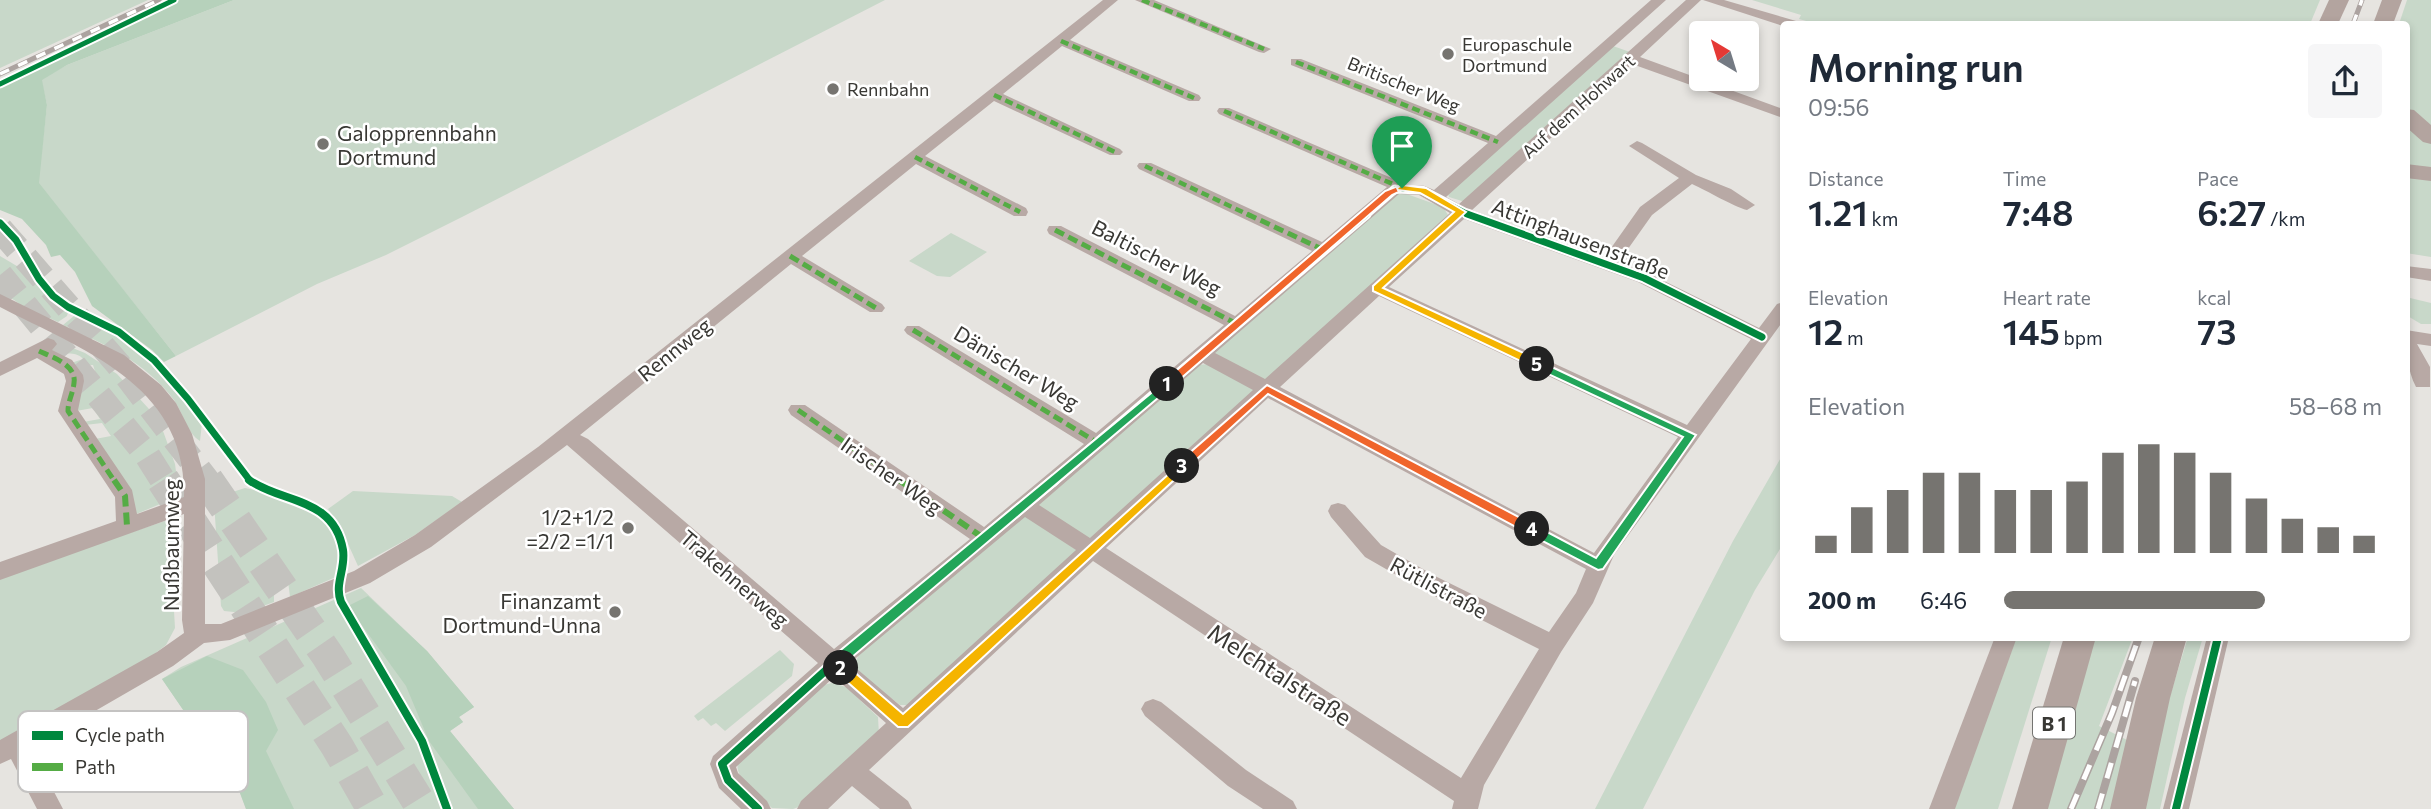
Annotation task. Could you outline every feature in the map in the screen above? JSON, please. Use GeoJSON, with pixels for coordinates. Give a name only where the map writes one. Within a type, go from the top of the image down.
{"type":"FeatureCollection","features":[{"type":"Feature","properties":{"kind":"highway"},"geometry":{"type":"LineString","coordinates":[[2329,21],[2339,0]]}},
{"type":"Feature","properties":{"kind":"highway"},"geometry":{"type":"LineString","coordinates":[[2384,21],[2392,0]]}},
{"type":"Feature","properties":{"kind":"highway"},"geometry":{"type":"LineString","coordinates":[[2410,119],[2431,137]]}},
{"type":"Feature","properties":{"kind":"highway"},"geometry":{"type":"LineString","coordinates":[[2410,171],[2431,174]]}},
{"type":"Feature","properties":{"kind":"highway","name":"B 1"},"geometry":{"type":"LineString","coordinates":[[2030,809],[2079,641]]}},
{"type":"Feature","properties":{"kind":"highway"},"geometry":{"type":"LineString","coordinates":[[2128,809],[2153,698],[2170,641]]}},
{"type":"Feature","properties":{"kind":"street","name":"Rennweg"},"geometry":{"type":"LineString","coordinates":[[200,634],[211,635],[233,629],[318,597],[373,571],[454,520],[565,436],[1111,0]]}},
{"type":"Feature","properties":{"kind":"street"},"geometry":{"type":"LineString","coordinates":[[1142,0],[1264,49]]}},
{"type":"Feature","properties":{"kind":"street","name":"Auf dem Hohwart"},"geometry":{"type":"LineString","coordinates":[[1436,197],[1659,0]]}},
{"type":"Feature","properties":{"kind":"street","name":"Auf dem Hohwart"},"geometry":{"type":"LineString","coordinates":[[810,809],[1376,288],[1694,0]]}},
{"type":"Feature","properties":{"kind":"street"},"geometry":{"type":"LineString","coordinates":[[1710,0],[1781,21]]}},
{"type":"Feature","properties":{"kind":"street"},"geometry":{"type":"LineString","coordinates":[[1638,18],[1665,27]]}},
{"type":"Feature","properties":{"kind":"street"},"geometry":{"type":"LineString","coordinates":[[1061,41],[1194,99]]}},
{"type":"Feature","properties":{"kind":"street"},"geometry":{"type":"LineString","coordinates":[[1630,58],[1780,113]]}},
{"type":"Feature","properties":{"kind":"street","name":"Britischer Weg"},"geometry":{"type":"LineString","coordinates":[[1296,62],[1498,142]]}},
{"type":"Feature","properties":{"kind":"street"},"geometry":{"type":"LineString","coordinates":[[993,95],[1115,152]]}},
{"type":"Feature","properties":{"kind":"street"},"geometry":{"type":"LineString","coordinates":[[1224,111],[1402,188]]}},
{"type":"Feature","properties":{"kind":"street"},"geometry":{"type":"LineString","coordinates":[[1637,146],[1690,178],[1725,192],[1747,205]]}},
{"type":"Feature","properties":{"kind":"street"},"geometry":{"type":"LineString","coordinates":[[915,158],[1020,212]]}},
{"type":"Feature","properties":{"kind":"street"},"geometry":{"type":"LineString","coordinates":[[1145,166],[1324,250]]}},
{"type":"Feature","properties":{"kind":"street"},"geometry":{"type":"LineString","coordinates":[[1608,264],[1647,211],[1690,178]]}},
{"type":"Feature","properties":{"kind":"street"},"geometry":{"type":"LineString","coordinates":[[758,809],[728,780],[722,764],[835,663],[985,540],[1389,193],[1402,188],[1414,188],[1461,212]]}},
{"type":"Feature","properties":{"kind":"street","name":"Attinghausenstraße"},"geometry":{"type":"LineString","coordinates":[[1461,212],[1608,264],[1680,295],[1762,337]]}},
{"type":"Feature","properties":{"kind":"street","name":"Baltischer Weg"},"geometry":{"type":"LineString","coordinates":[[1055,230],[1237,324]]}},
{"type":"Feature","properties":{"kind":"street"},"geometry":{"type":"LineString","coordinates":[[790,256],[876,308]]}},
{"type":"Feature","properties":{"kind":"street"},"geometry":{"type":"LineString","coordinates":[[2410,265],[2431,268]]}},
{"type":"Feature","properties":{"kind":"street"},"geometry":{"type":"LineString","coordinates":[[2410,272],[2431,275]]}},
{"type":"Feature","properties":{"kind":"street"},"geometry":{"type":"LineString","coordinates":[[1376,288],[1691,435]]}},
{"type":"Feature","properties":{"kind":"street","name":"Nußbaumweg"},"geometry":{"type":"LineString","coordinates":[[0,300],[117,359],[162,398],[175,419],[195,479],[193,620],[194,630],[200,634]]}},
{"type":"Feature","properties":{"kind":"street"},"geometry":{"type":"LineString","coordinates":[[1467,803],[1472,782],[1553,645],[1585,597],[1598,565],[1780,312]]}},
{"type":"Feature","properties":{"kind":"street","name":"Dänischer Weg"},"geometry":{"type":"LineString","coordinates":[[913,330],[1098,443]]}},
{"type":"Feature","properties":{"kind":"street"},"geometry":{"type":"LineString","coordinates":[[0,370],[66,334]]}},
{"type":"Feature","properties":{"kind":"street"},"geometry":{"type":"LineString","coordinates":[[2410,343],[2431,340]]}},
{"type":"Feature","properties":{"kind":"street"},"geometry":{"type":"LineString","coordinates":[[2410,344],[2431,351]]}},
{"type":"Feature","properties":{"kind":"street"},"geometry":{"type":"LineString","coordinates":[[2410,348],[2421,368],[2427,387]]}},
{"type":"Feature","properties":{"kind":"street","name":"Nußbaumweg"},"geometry":{"type":"LineString","coordinates":[[38,351],[66,364],[74,376],[76,382],[67,404],[68,411],[125,496],[127,526]]}},
{"type":"Feature","properties":{"kind":"street"},"geometry":{"type":"LineString","coordinates":[[1202,354],[1598,565]]}},
{"type":"Feature","properties":{"kind":"street"},"geometry":{"type":"LineString","coordinates":[[2410,372],[2427,387]]}},
{"type":"Feature","properties":{"kind":"street","name":"Irischer Weg"},"geometry":{"type":"LineString","coordinates":[[798,410],[985,540]]}},
{"type":"Feature","properties":{"kind":"street","name":"Trakehnerweg"},"geometry":{"type":"LineString","coordinates":[[565,436],[581,444],[903,723]]}},
{"type":"Feature","properties":{"kind":"street"},"geometry":{"type":"LineString","coordinates":[[0,571],[194,502]]}},
{"type":"Feature","properties":{"kind":"street","name":"Melchtalstraße"},"geometry":{"type":"LineString","coordinates":[[1025,506],[1467,803]]}},
{"type":"Feature","properties":{"kind":"street","name":"Rütlistraße"},"geometry":{"type":"LineString","coordinates":[[1338,511],[1373,551],[1427,582],[1553,645]]}},
{"type":"Feature","properties":{"kind":"street"},"geometry":{"type":"LineString","coordinates":[[74,711],[165,659],[200,634]]}},
{"type":"Feature","properties":{"kind":"street"},"geometry":{"type":"LineString","coordinates":[[1942,809],[2005,641]]}},
{"type":"Feature","properties":{"kind":"street"},"geometry":{"type":"LineString","coordinates":[[2176,809],[2217,641]]}},
{"type":"Feature","properties":{"kind":"street"},"geometry":{"type":"LineString","coordinates":[[1153,709],[1237,778],[1284,809]]}},
{"type":"Feature","properties":{"kind":"street"},"geometry":{"type":"LineString","coordinates":[[851,771],[899,809]]}},
{"type":"Feature","properties":{"kind":"street"},"geometry":{"type":"LineString","coordinates":[[38,792],[50,809]]}},
{"type":"Feature","properties":{"kind":"green space"},"geometry":{"type":"Polygon","coordinates":[[[0,0],[148,0],[0,68],[0,0]]]}},
{"type":"Feature","properties":{"kind":"green space"},"geometry":{"type":"Polygon","coordinates":[[[179,0],[234,0],[67,65],[42,80],[47,105],[39,183],[176,356],[164,362],[152,350],[92,306],[75,272],[60,255],[51,257],[46,245],[22,219],[0,210],[0,87],[179,0]]]}},
{"type":"Feature","properties":{"kind":"green space","name":"Galopprennbahn Dortmund"},"geometry":{"type":"Polygon","coordinates":[[[234,0],[885,0],[462,217],[386,255],[317,284],[176,356],[38,183],[47,105],[41,79],[67,65],[234,0]]]}},
{"type":"Feature","properties":{"kind":"green space"},"geometry":{"type":"Polygon","coordinates":[[[1752,0],[2320,0],[2311,21],[1806,21],[1799,19],[1801,15],[1752,0]]]}},
{"type":"Feature","properties":{"kind":"green space"},"geometry":{"type":"Polygon","coordinates":[[[2407,0],[2431,0],[2431,133],[2410,115],[2410,21],[2400,21],[2407,0]]]}},
{"type":"Feature","properties":{"kind":"green space"},"geometry":{"type":"Polygon","coordinates":[[[1613,46],[1630,52],[1465,202],[1449,197],[1448,194],[1613,46]]]}},
{"type":"Feature","properties":{"kind":"green space"},"geometry":{"type":"Polygon","coordinates":[[[2410,123],[2431,141],[2431,171],[2410,168],[2410,123]]]}},
{"type":"Feature","properties":{"kind":"green space"},"geometry":{"type":"Polygon","coordinates":[[[2410,174],[2431,176],[2431,257],[2410,254],[2410,174]]]}},
{"type":"Feature","properties":{"kind":"green space"},"geometry":{"type":"Polygon","coordinates":[[[1404,193],[1443,207],[1448,215],[1268,379],[1258,379],[1218,358],[1214,352],[1398,194],[1404,193]]]}},
{"type":"Feature","properties":{"kind":"green space"},"geometry":{"type":"Polygon","coordinates":[[[951,233],[987,252],[950,277],[937,276],[909,261],[951,233]]]}},
{"type":"Feature","properties":{"kind":"green space"},"geometry":{"type":"Polygon","coordinates":[[[0,256],[32,275],[44,293],[68,312],[67,316],[58,322],[21,305],[0,290],[0,256]]]}},
{"type":"Feature","properties":{"kind":"green space"},"geometry":{"type":"Polygon","coordinates":[[[2410,298],[2431,303],[2431,324],[2421,324],[2410,317],[2410,298]]]}},
{"type":"Feature","properties":{"kind":"green space"},"geometry":{"type":"Polygon","coordinates":[[[74,316],[116,333],[157,370],[202,423],[200,441],[188,428],[174,400],[151,375],[123,355],[63,325],[74,316]]]}},
{"type":"Feature","properties":{"kind":"green space"},"geometry":{"type":"Polygon","coordinates":[[[70,347],[85,353],[117,374],[159,420],[175,464],[178,486],[172,498],[134,515],[95,439],[111,436],[102,423],[85,425],[83,422],[100,419],[93,408],[76,411],[80,385],[91,383],[95,371],[93,365],[74,366],[71,363],[83,359],[76,354],[49,352],[70,347]]]}},
{"type":"Feature","properties":{"kind":"green space"},"geometry":{"type":"Polygon","coordinates":[[[1210,364],[1252,386],[1255,392],[1090,540],[1037,508],[1042,496],[1195,365],[1210,364]]]}},
{"type":"Feature","properties":{"kind":"green space"},"geometry":{"type":"Polygon","coordinates":[[[1780,459],[1780,549],[1755,590],[1643,809],[1595,809],[1733,541],[1780,459]]]}},
{"type":"Feature","properties":{"kind":"green space"},"geometry":{"type":"Polygon","coordinates":[[[245,488],[301,506],[327,522],[338,548],[338,576],[290,597],[288,581],[274,586],[274,602],[244,613],[224,611],[221,606],[214,502],[220,496],[245,488]]]}},
{"type":"Feature","properties":{"kind":"green space"},"geometry":{"type":"Polygon","coordinates":[[[353,491],[452,496],[462,502],[415,535],[358,566],[340,526],[328,509],[353,491]]]}},
{"type":"Feature","properties":{"kind":"green space"},"geometry":{"type":"Polygon","coordinates":[[[1024,514],[1078,551],[909,705],[900,705],[856,671],[855,662],[860,653],[1024,514]]]}},
{"type":"Feature","properties":{"kind":"green space"},"geometry":{"type":"Polygon","coordinates":[[[165,521],[177,528],[179,541],[171,560],[175,628],[166,645],[53,711],[18,711],[18,731],[0,741],[0,576],[165,521]]]}},
{"type":"Feature","properties":{"kind":"green space"},"geometry":{"type":"Polygon","coordinates":[[[361,588],[427,651],[474,707],[459,717],[463,722],[450,731],[514,809],[246,809],[239,792],[248,792],[248,711],[184,711],[162,679],[181,667],[361,588]]]}},
{"type":"Feature","properties":{"kind":"green space"},"geometry":{"type":"Polygon","coordinates":[[[368,596],[427,651],[474,707],[459,717],[463,722],[450,731],[514,809],[478,809],[429,741],[406,686],[348,606],[368,596]]]}},
{"type":"Feature","properties":{"kind":"green space"},"geometry":{"type":"Polygon","coordinates":[[[2015,641],[2051,641],[1998,809],[1952,809],[2015,641]]]}},
{"type":"Feature","properties":{"kind":"green space"},"geometry":{"type":"Polygon","coordinates":[[[2093,641],[2131,641],[2099,726],[2129,741],[2112,809],[2044,809],[2093,641]]]}},
{"type":"Feature","properties":{"kind":"green space"},"geometry":{"type":"Polygon","coordinates":[[[2187,641],[2202,641],[2185,698],[2160,809],[2145,809],[2166,709],[2187,641]]]}},
{"type":"Feature","properties":{"kind":"green space"},"geometry":{"type":"Polygon","coordinates":[[[780,650],[794,664],[792,676],[725,731],[716,723],[711,726],[703,718],[698,721],[694,716],[780,650]]]}},
{"type":"Feature","properties":{"kind":"green space"},"geometry":{"type":"Polygon","coordinates":[[[207,656],[243,670],[266,702],[278,730],[266,751],[294,809],[246,809],[239,792],[248,792],[248,711],[184,711],[162,679],[207,656]]]}},
{"type":"Feature","properties":{"kind":"green space"},"geometry":{"type":"Polygon","coordinates":[[[832,683],[846,687],[878,717],[879,735],[804,805],[793,809],[772,808],[743,780],[737,767],[738,759],[823,685],[832,683]]]}},
{"type":"Feature","properties":{"kind":"tunnel"},"geometry":{"type":"LineString","coordinates":[[0,229],[118,364],[208,482]]}},
{"type":"Feature","properties":{"kind":"tunnel"},"geometry":{"type":"LineString","coordinates":[[0,275],[147,455],[164,482]]}},
{"type":"Feature","properties":{"kind":"tunnel"},"geometry":{"type":"LineString","coordinates":[[163,480],[337,746],[373,809]]}},
{"type":"Feature","properties":{"kind":"tunnel"},"geometry":{"type":"LineString","coordinates":[[207,480],[328,656],[423,809]]}},
{"type":"Feature","properties":{"kind":"railway"},"geometry":{"type":"LineString","coordinates":[[0,74],[159,0]]}},
{"type":"Feature","properties":{"kind":"railway"},"geometry":{"type":"LineString","coordinates":[[2354,21],[2362,0]]}},
{"type":"Feature","properties":{"kind":"railway"},"geometry":{"type":"LineString","coordinates":[[2071,809],[2112,713],[2138,641]]}},
{"type":"Feature","properties":{"kind":"railway"},"geometry":{"type":"LineString","coordinates":[[2098,809],[2135,681]]}},
{"type":"Feature","properties":{"kind":"marked path"},"geometry":{"type":"LineString","coordinates":[[1142,0],[1264,49]]}},
{"type":"Feature","properties":{"kind":"marked path"},"geometry":{"type":"LineString","coordinates":[[1061,41],[1194,98]]}},
{"type":"Feature","properties":{"kind":"marked path"},"geometry":{"type":"LineString","coordinates":[[1296,62],[1498,142]]}},
{"type":"Feature","properties":{"kind":"marked path"},"geometry":{"type":"LineString","coordinates":[[994,95],[1115,152]]}},
{"type":"Feature","properties":{"kind":"marked path"},"geometry":{"type":"LineString","coordinates":[[1224,111],[1402,188]]}},
{"type":"Feature","properties":{"kind":"marked path"},"geometry":{"type":"LineString","coordinates":[[915,157],[1020,212]]}},
{"type":"Feature","properties":{"kind":"marked path"},"geometry":{"type":"LineString","coordinates":[[1145,166],[1324,250]]}},
{"type":"Feature","properties":{"kind":"marked path"},"geometry":{"type":"LineString","coordinates":[[1055,230],[1237,324]]}},
{"type":"Feature","properties":{"kind":"marked path"},"geometry":{"type":"LineString","coordinates":[[790,256],[876,308]]}},
{"type":"Feature","properties":{"kind":"marked path"},"geometry":{"type":"LineString","coordinates":[[913,330],[1098,443]]}},
{"type":"Feature","properties":{"kind":"marked path"},"geometry":{"type":"LineString","coordinates":[[39,351],[65,364],[74,375],[68,411],[125,496],[127,526]]}},
{"type":"Feature","properties":{"kind":"marked path"},"geometry":{"type":"LineString","coordinates":[[798,410],[985,539]]}},
{"type":"Feature","properties":{"kind":"cycle path"},"geometry":{"type":"LineString","coordinates":[[0,84],[174,0]]}},
{"type":"Feature","properties":{"kind":"cycle path"},"geometry":{"type":"LineString","coordinates":[[758,809],[728,780],[722,764],[835,662],[985,539],[1395,189],[1422,190],[1461,212],[1644,278],[1762,337]]}},
{"type":"Feature","properties":{"kind":"cycle path"},"geometry":{"type":"LineString","coordinates":[[0,223],[16,240],[39,279],[53,296],[68,307],[119,332],[154,360],[204,419],[246,478],[259,487],[320,509],[335,527],[343,557],[343,567],[336,589],[341,602],[422,741],[447,809]]}},
{"type":"Feature","properties":{"kind":"cycle path"},"geometry":{"type":"LineString","coordinates":[[2176,809],[2217,641]]}},
{"type":"Feature","properties":{"kind":"place","name":"Europaschule Dortmund"},"geometry":{"type":"Point","coordinates":[1448,54]}},
{"type":"Feature","properties":{"kind":"place","name":"Rennbahn"},"geometry":{"type":"Point","coordinates":[833,89]}},
{"type":"Feature","properties":{"kind":"place","name":"Galopprennbahn Dortmund"},"geometry":{"type":"Point","coordinates":[323,144]}},
{"type":"Feature","properties":{"kind":"place","name":"1/2+1/2 =2/2 =1/1"},"geometry":{"type":"Point","coordinates":[628,528]}},
{"type":"Feature","properties":{"kind":"place","name":"Finanzamt Dortmund-Unna"},"geometry":{"type":"Point","coordinates":[615,612]}},
{"type":"Feature","properties":{"kind":"route"},"geometry":{"type":"LineString","coordinates":[[1402,188],[1422,190],[1461,212],[1376,288],[1691,435],[1605,551],[1598,565],[1267,388],[903,723],[835,663],[985,540],[1389,193],[1402,188]]}}]}
